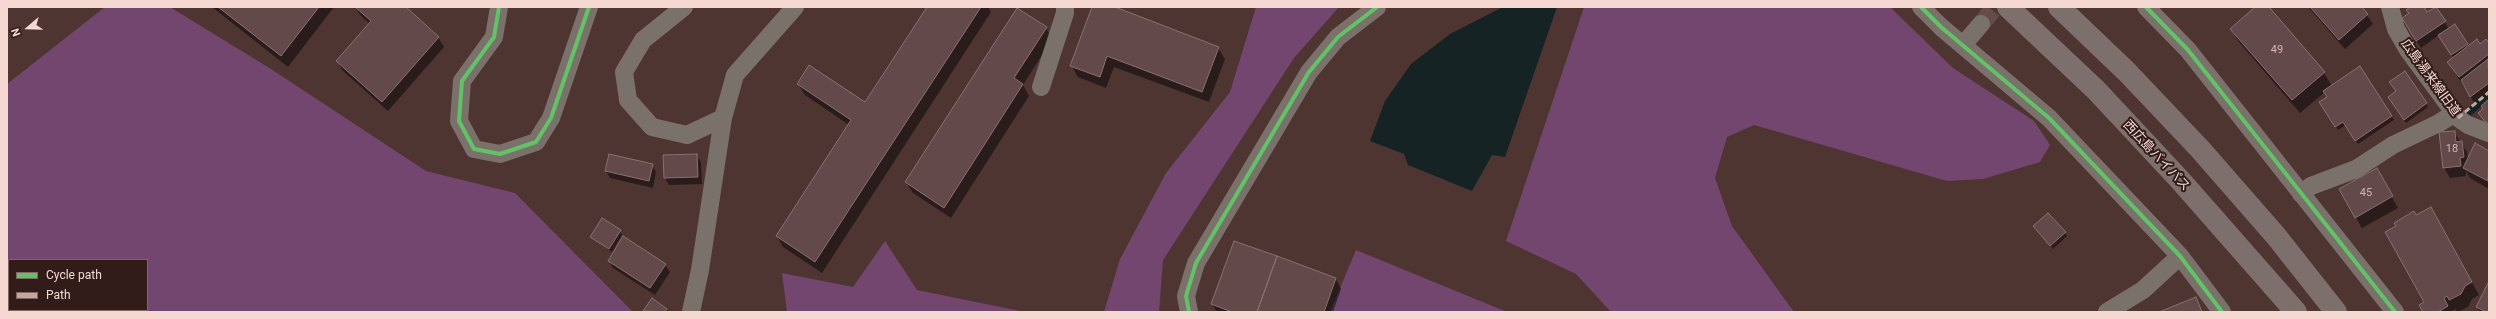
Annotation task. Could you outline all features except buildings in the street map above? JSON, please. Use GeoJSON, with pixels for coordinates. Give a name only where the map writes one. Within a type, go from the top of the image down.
{"type":"FeatureCollection","features":[{"type":"Feature","properties":{"kind":"highway","name":"西広島バイパス"},"geometry":{"type":"LineString","coordinates":[[2008,7],[2096,90],[2180,180],[2296,312]]}},
{"type":"Feature","properties":{"kind":"highway"},"geometry":{"type":"LineString","coordinates":[[2059,7],[2127,72],[2281,232],[2353,312]]}},
{"type":"Feature","properties":{"kind":"highway"},"geometry":{"type":"LineString","coordinates":[[2200,149],[2276,236],[2336,312]]}},
{"type":"Feature","properties":{"kind":"highway"},"geometry":{"type":"LineString","coordinates":[[2180,180],[2276,312]]}},
{"type":"Feature","properties":{"kind":"street"},"geometry":{"type":"LineString","coordinates":[[499,7],[494,37],[462,81],[459,121],[474,149],[500,154],[536,142],[551,118],[589,7]]}},
{"type":"Feature","properties":{"kind":"street"},"geometry":{"type":"LineString","coordinates":[[684,7],[644,40],[624,72],[628,100],[652,126],[687,135],[723,118]]}},
{"type":"Feature","properties":{"kind":"street"},"geometry":{"type":"LineString","coordinates":[[691,312],[700,270],[723,118],[735,74],[795,7]]}},
{"type":"Feature","properties":{"kind":"street"},"geometry":{"type":"LineString","coordinates":[[1041,87],[1065,13],[1065,7]]}},
{"type":"Feature","properties":{"kind":"street"},"geometry":{"type":"LineString","coordinates":[[1189,312],[1186,296],[1196,263],[1310,72],[1338,37],[1378,7]]}},
{"type":"Feature","properties":{"kind":"street"},"geometry":{"type":"LineString","coordinates":[[1921,7],[1963,45],[2050,118],[2180,256],[2222,312]]}},
{"type":"Feature","properties":{"kind":"street"},"geometry":{"type":"LineString","coordinates":[[2146,7],[2188,50],[2396,312]]}},
{"type":"Feature","properties":{"kind":"street","name":"広島湯来線旧道"},"geometry":{"type":"LineString","coordinates":[[2390,7],[2396,29],[2408,50],[2455,113],[2468,125],[2489,133]]}},
{"type":"Feature","properties":{"kind":"street"},"geometry":{"type":"LineString","coordinates":[[1963,45],[1981,24]]}},
{"type":"Feature","properties":{"kind":"street"},"geometry":{"type":"LineString","coordinates":[[2301,194],[2311,186],[2356,169],[2393,145],[2439,123],[2455,113]]}},
{"type":"Feature","properties":{"kind":"street"},"geometry":{"type":"LineString","coordinates":[[2107,312],[2143,290],[2180,256]]}},
{"type":"Feature","properties":{"kind":"shaded area"},"geometry":{"type":"Polygon","coordinates":[[[105,7],[170,7],[271,69],[426,171],[515,193],[633,312],[7,312],[7,84],[105,7]]]}},
{"type":"Feature","properties":{"kind":"shaded area"},"geometry":{"type":"Polygon","coordinates":[[[1256,7],[1339,7],[1294,58],[1163,260],[1159,312],[1104,312],[1120,259],[1166,173],[1230,92],[1256,7]]]}},
{"type":"Feature","properties":{"kind":"shaded area"},"geometry":{"type":"Polygon","coordinates":[[[1503,7],[1557,7],[1505,157],[1492,155],[1472,191],[1408,165],[1404,154],[1370,141],[1385,101],[1411,64],[1450,34],[1503,7]]]}},
{"type":"Feature","properties":{"kind":"shaded area"},"geometry":{"type":"Polygon","coordinates":[[[1584,7],[1890,7],[1953,68],[2034,121],[2050,145],[2040,162],[1983,179],[1947,181],[1754,125],[1727,137],[1715,178],[1732,226],[1794,312],[1611,312],[1576,274],[1506,241],[1584,7]]]}},
{"type":"Feature","properties":{"kind":"shaded area"},"geometry":{"type":"Polygon","coordinates":[[[885,241],[917,290],[1025,312],[787,312],[782,273],[853,287],[885,241]]]}},
{"type":"Feature","properties":{"kind":"shaded area"},"geometry":{"type":"Polygon","coordinates":[[[1356,250],[1507,312],[1330,312],[1356,250]]]}},
{"type":"Feature","properties":{"kind":"waterway"},"geometry":{"type":"LineString","coordinates":[[2467,114],[2489,96]]}},
{"type":"Feature","properties":{"kind":"tunnel"},"geometry":{"type":"LineString","coordinates":[[1981,24],[1995,7]]}},
{"type":"Feature","properties":{"kind":"marked path"},"geometry":{"type":"LineString","coordinates":[[2458,118],[2489,92]]}},
{"type":"Feature","properties":{"kind":"cycle path"},"geometry":{"type":"LineString","coordinates":[[499,7],[494,37],[462,81],[459,121],[474,149],[500,154],[536,142],[551,118],[589,7]]}},
{"type":"Feature","properties":{"kind":"cycle path"},"geometry":{"type":"LineString","coordinates":[[1189,312],[1186,296],[1196,263],[1309,72],[1338,37],[1377,7]]}},
{"type":"Feature","properties":{"kind":"cycle path"},"geometry":{"type":"LineString","coordinates":[[1921,7],[1941,27],[2049,118],[2180,256],[2222,312]]}},
{"type":"Feature","properties":{"kind":"cycle path"},"geometry":{"type":"LineString","coordinates":[[2146,7],[2188,50],[2395,312]]}}]}
